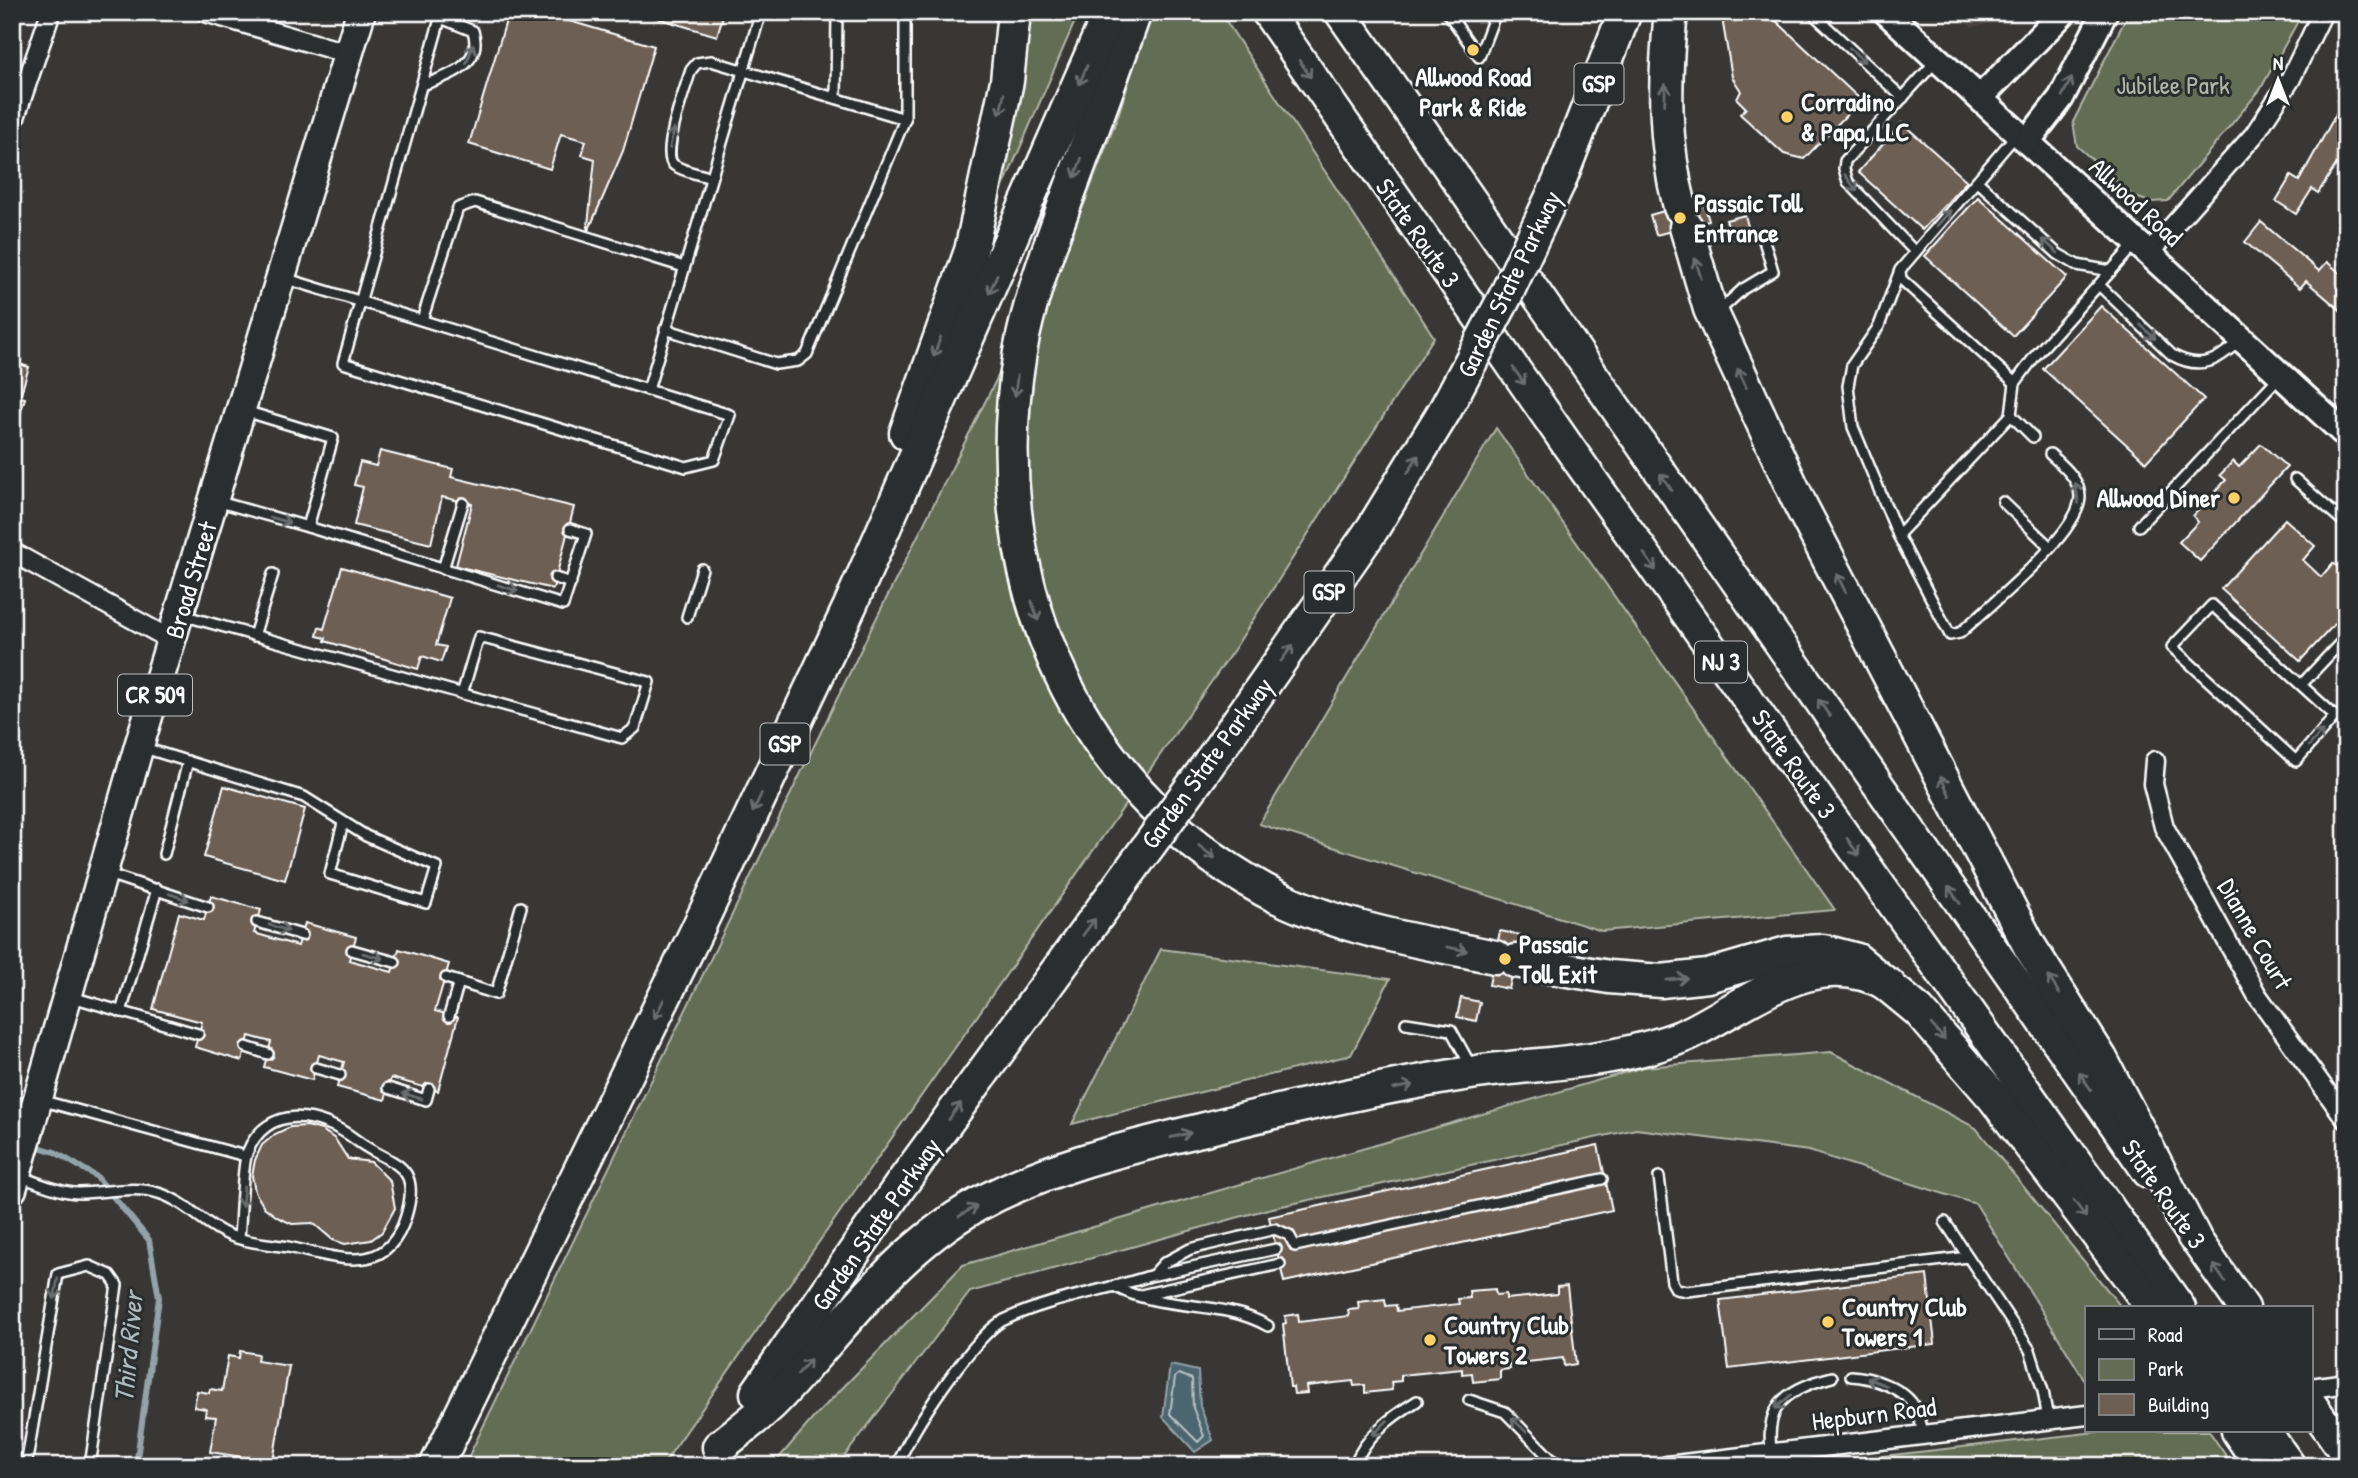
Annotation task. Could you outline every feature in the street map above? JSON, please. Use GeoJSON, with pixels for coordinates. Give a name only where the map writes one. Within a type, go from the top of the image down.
{"type":"FeatureCollection","features":[{"type":"Feature","properties":{"kind":"highway"},"geometry":{"type":"LineString","coordinates":[[822,664],[971,251],[1007,81],[1014,12]]}},
{"type":"Feature","properties":{"kind":"highway","name":"GSP"},"geometry":{"type":"LineString","coordinates":[[436,1466],[701,923],[822,664],[974,328],[1110,12]]}},
{"type":"Feature","properties":{"kind":"highway"},"geometry":{"type":"LineString","coordinates":[[1135,12],[1052,241],[1020,353],[1014,405],[1014,513],[1025,577],[1044,636],[1068,693],[1086,724],[1134,787],[1204,851],[1266,891],[1361,927],[1597,976],[1661,981],[1708,976],[1787,953],[1823,951],[1857,960],[1919,1011],[1995,1099],[2151,1306]]}},
{"type":"Feature","properties":{"kind":"highway","name":"State Route 3"},"geometry":{"type":"LineString","coordinates":[[1267,12],[1553,426],[2178,1306]]}},
{"type":"Feature","properties":{"kind":"highway","name":"State Route 3"},"geometry":{"type":"LineString","coordinates":[[1339,12],[2243,1306]]}},
{"type":"Feature","properties":{"kind":"highway"},"geometry":{"type":"LineString","coordinates":[[1564,169],[1614,12]]}},
{"type":"Feature","properties":{"kind":"highway","name":"Garden State Parkway"},"geometry":{"type":"LineString","coordinates":[[712,1456],[900,1186],[1205,769],[1373,528],[1445,410],[1505,298],[1564,169],[1625,12]]}},
{"type":"Feature","properties":{"kind":"highway"},"geometry":{"type":"LineString","coordinates":[[1671,12],[1664,99],[1668,149],[1683,217],[1714,317],[1801,506],[1962,820],[2029,947],[2101,1059],[2194,1237]]}},
{"type":"Feature","properties":{"kind":"highway"},"geometry":{"type":"LineString","coordinates":[[712,1456],[776,1400],[849,1316],[911,1251],[979,1204],[1030,1181],[1104,1154],[1262,1115],[1475,1072],[1618,1055],[1668,1042],[1780,984],[1823,971],[1853,970],[1868,973],[1889,985]]}},
{"type":"Feature","properties":{"kind":"highway"},"geometry":{"type":"LineString","coordinates":[[2312,1405],[2346,1454]]}},
{"type":"Feature","properties":{"kind":"highway"},"geometry":{"type":"LineString","coordinates":[[2239,1432],[2262,1466]]}},
{"type":"Feature","properties":{"kind":"highway"},"geometry":{"type":"LineString","coordinates":[[2266,1432],[2290,1466]]}},
{"type":"Feature","properties":{"kind":"main road","name":"Broad Street"},"geometry":{"type":"LineString","coordinates":[[16,1177],[70,996],[139,746],[177,628],[361,12]]}},
{"type":"Feature","properties":{"kind":"main road","name":"Allwood Road"},"geometry":{"type":"LineString","coordinates":[[1886,12],[2346,435]]}},
{"type":"Feature","properties":{"kind":"main road"},"geometry":{"type":"LineString","coordinates":[[1980,98],[2064,12]]}},
{"type":"Feature","properties":{"kind":"main road"},"geometry":{"type":"LineString","coordinates":[[2023,137],[2061,98],[2105,12]]}},
{"type":"Feature","properties":{"kind":"street"},"geometry":{"type":"LineString","coordinates":[[12,126],[51,12]]}},
{"type":"Feature","properties":{"kind":"street"},"geometry":{"type":"LineString","coordinates":[[205,12],[349,54]]}},
{"type":"Feature","properties":{"kind":"street"},"geometry":{"type":"LineString","coordinates":[[2142,248],[2253,135],[2290,80],[2323,12]]}},
{"type":"Feature","properties":{"kind":"street"},"geometry":{"type":"LineString","coordinates":[[12,552],[177,628]]}},
{"type":"Feature","properties":{"kind":"street","name":"Dianne Court"},"geometry":{"type":"LineString","coordinates":[[2155,761],[2153,784],[2164,827],[2257,995],[2346,1119]]}},
{"type":"Feature","properties":{"kind":"street"},"geometry":{"type":"LineString","coordinates":[[2312,1388],[2346,1383]]}},
{"type":"Feature","properties":{"kind":"street","name":"Hepburn Road"},"geometry":{"type":"LineString","coordinates":[[1667,1466],[1772,1459],[1924,1435],[2085,1415]]}},
{"type":"Feature","properties":{"kind":"lane"},"geometry":{"type":"LineString","coordinates":[[648,390],[761,12]]}},
{"type":"Feature","properties":{"kind":"lane"},"geometry":{"type":"LineString","coordinates":[[836,98],[837,12]]}},
{"type":"Feature","properties":{"kind":"lane"},"geometry":{"type":"LineString","coordinates":[[665,329],[776,364],[798,361],[807,354],[905,119],[905,12]]}},
{"type":"Feature","properties":{"kind":"lane"},"geometry":{"type":"LineString","coordinates":[[1447,12],[1479,57],[1496,12]]}},
{"type":"Feature","properties":{"kind":"lane"},"geometry":{"type":"LineString","coordinates":[[1811,12],[1903,98]]}},
{"type":"Feature","properties":{"kind":"lane"},"geometry":{"type":"LineString","coordinates":[[281,277],[361,301],[730,415],[714,460],[686,467],[343,363],[361,301],[422,85],[441,15],[473,31],[476,38],[472,56],[465,67],[422,85]]}},
{"type":"Feature","properties":{"kind":"lane"},"geometry":{"type":"LineString","coordinates":[[1914,253],[1848,182],[1843,169],[1845,161],[1937,59]]}},
{"type":"Feature","properties":{"kind":"lane"},"geometry":{"type":"LineString","coordinates":[[711,178],[674,165],[670,160],[669,146],[691,70],[697,63],[711,61],[905,119]]}},
{"type":"Feature","properties":{"kind":"lane"},"geometry":{"type":"LineString","coordinates":[[2023,137],[1977,181],[1900,270],[1879,326],[1852,365],[1848,386],[1857,439],[1898,535],[1950,635],[1960,633],[2061,537],[2077,513],[2080,496],[2076,483],[2050,454]]}},
{"type":"Feature","properties":{"kind":"lane"},"geometry":{"type":"LineString","coordinates":[[1977,181],[2058,254],[2077,265],[2111,271]]}},
{"type":"Feature","properties":{"kind":"lane"},"geometry":{"type":"LineString","coordinates":[[422,320],[458,208],[475,202],[684,267]]}},
{"type":"Feature","properties":{"kind":"lane"},"geometry":{"type":"LineString","coordinates":[[1714,317],[1726,302],[1773,271],[1762,234]]}},
{"type":"Feature","properties":{"kind":"lane"},"geometry":{"type":"LineString","coordinates":[[1898,535],[2011,415],[2015,383],[2035,356],[2111,271],[2142,248]]}},
{"type":"Feature","properties":{"kind":"lane"},"geometry":{"type":"LineString","coordinates":[[1900,270],[1901,279],[2015,383]]}},
{"type":"Feature","properties":{"kind":"lane"},"geometry":{"type":"LineString","coordinates":[[2099,285],[2172,355],[2185,363],[2200,365],[2219,360],[2241,339]]}},
{"type":"Feature","properties":{"kind":"lane"},"geometry":{"type":"LineString","coordinates":[[2138,526],[2280,376]]}},
{"type":"Feature","properties":{"kind":"lane"},"geometry":{"type":"LineString","coordinates":[[242,411],[333,438],[308,527]]}},
{"type":"Feature","properties":{"kind":"lane"},"geometry":{"type":"LineString","coordinates":[[2011,415],[2033,437]]}},
{"type":"Feature","properties":{"kind":"lane"},"geometry":{"type":"LineString","coordinates":[[2295,479],[2346,524]]}},
{"type":"Feature","properties":{"kind":"lane"},"geometry":{"type":"LineString","coordinates":[[215,501],[564,605],[586,534],[570,529]]}},
{"type":"Feature","properties":{"kind":"lane"},"geometry":{"type":"LineString","coordinates":[[2003,502],[2050,547]]}},
{"type":"Feature","properties":{"kind":"lane"},"geometry":{"type":"LineString","coordinates":[[443,569],[463,503]]}},
{"type":"Feature","properties":{"kind":"lane"},"geometry":{"type":"LineString","coordinates":[[687,617],[702,569]]}},
{"type":"Feature","properties":{"kind":"lane"},"geometry":{"type":"LineString","coordinates":[[254,636],[272,574]]}},
{"type":"Feature","properties":{"kind":"lane"},"geometry":{"type":"LineString","coordinates":[[555,578],[570,583]]}},
{"type":"Feature","properties":{"kind":"lane"},"geometry":{"type":"LineString","coordinates":[[2212,605],[2301,685],[2335,716],[2296,761],[2172,648],[2212,605]]}},
{"type":"Feature","properties":{"kind":"lane"},"geometry":{"type":"LineString","coordinates":[[177,628],[254,636],[462,694],[622,738],[635,728],[649,682],[480,637],[462,694]]}},
{"type":"Feature","properties":{"kind":"lane"},"geometry":{"type":"LineString","coordinates":[[2301,685],[2346,637]]}},
{"type":"Feature","properties":{"kind":"lane"},"geometry":{"type":"LineString","coordinates":[[139,746],[304,797],[343,823],[437,867],[426,903],[330,874],[343,823]]}},
{"type":"Feature","properties":{"kind":"lane"},"geometry":{"type":"LineString","coordinates":[[164,854],[188,761]]}},
{"type":"Feature","properties":{"kind":"lane"},"geometry":{"type":"LineString","coordinates":[[104,873],[208,907]]}},
{"type":"Feature","properties":{"kind":"lane"},"geometry":{"type":"LineString","coordinates":[[121,1012],[157,889]]}},
{"type":"Feature","properties":{"kind":"lane"},"geometry":{"type":"LineString","coordinates":[[446,978],[496,993],[521,907]]}},
{"type":"Feature","properties":{"kind":"lane"},"geometry":{"type":"LineString","coordinates":[[257,922],[302,935]]}},
{"type":"Feature","properties":{"kind":"lane"},"geometry":{"type":"LineString","coordinates":[[352,950],[395,962]]}},
{"type":"Feature","properties":{"kind":"lane"},"geometry":{"type":"LineString","coordinates":[[449,1016],[458,982]]}},
{"type":"Feature","properties":{"kind":"lane"},"geometry":{"type":"LineString","coordinates":[[70,996],[198,1034]]}},
{"type":"Feature","properties":{"kind":"lane"},"geometry":{"type":"LineString","coordinates":[[1406,1023],[1451,1030],[1475,1072]]}},
{"type":"Feature","properties":{"kind":"lane"},"geometry":{"type":"LineString","coordinates":[[246,1047],[268,1054]]}},
{"type":"Feature","properties":{"kind":"lane"},"geometry":{"type":"LineString","coordinates":[[316,1068],[340,1075]]}},
{"type":"Feature","properties":{"kind":"lane"},"geometry":{"type":"LineString","coordinates":[[388,1088],[426,1100],[429,1088]]}},
{"type":"Feature","properties":{"kind":"lane"},"geometry":{"type":"LineString","coordinates":[[37,1106],[245,1156]]}},
{"type":"Feature","properties":{"kind":"lane"},"geometry":{"type":"LineString","coordinates":[[16,1177],[78,1193],[156,1192],[187,1205],[230,1236],[358,1262],[382,1252],[399,1237],[412,1195],[408,1178],[394,1160],[364,1146],[338,1127],[308,1116],[278,1118],[258,1133],[245,1156],[239,1237]]}},
{"type":"Feature","properties":{"kind":"lane"},"geometry":{"type":"LineString","coordinates":[[1659,1177],[1672,1282],[1676,1289],[1687,1291],[1968,1257]]}},
{"type":"Feature","properties":{"kind":"lane"},"geometry":{"type":"LineString","coordinates":[[1153,1275],[1164,1263],[1190,1248],[1275,1229],[1289,1235],[1295,1246],[1602,1178]]}},
{"type":"Feature","properties":{"kind":"lane"},"geometry":{"type":"LineString","coordinates":[[1945,1222],[2030,1350],[2043,1391],[2048,1419]]}},
{"type":"Feature","properties":{"kind":"lane"},"geometry":{"type":"LineString","coordinates":[[897,1466],[904,1448],[922,1418],[975,1348],[1002,1320],[1153,1275],[1276,1248]]}},
{"type":"Feature","properties":{"kind":"lane"},"geometry":{"type":"LineString","coordinates":[[1134,1296],[1280,1264]]}},
{"type":"Feature","properties":{"kind":"lane"},"geometry":{"type":"LineString","coordinates":[[26,1466],[58,1274],[89,1266],[110,1275],[117,1285],[90,1466]]}},
{"type":"Feature","properties":{"kind":"lane"},"geometry":{"type":"LineString","coordinates":[[1116,1287],[1134,1296],[1249,1315],[1268,1326]]}},
{"type":"Feature","properties":{"kind":"lane"},"geometry":{"type":"LineString","coordinates":[[1851,1376],[1864,1377],[1890,1387],[1909,1401],[1915,1407],[1924,1435]]}},
{"type":"Feature","properties":{"kind":"lane"},"geometry":{"type":"LineString","coordinates":[[1772,1459],[1768,1424],[1782,1401],[1810,1383],[1832,1377]]}},
{"type":"Feature","properties":{"kind":"lane"},"geometry":{"type":"LineString","coordinates":[[1469,1400],[1505,1412],[1558,1466]]}},
{"type":"Feature","properties":{"kind":"lane"},"geometry":{"type":"LineString","coordinates":[[1354,1466],[1371,1437],[1385,1423],[1418,1401]]}},
{"type":"Feature","properties":{"kind":"shaded area"},"geometry":{"type":"Polygon","coordinates":[[[1954,12],[2017,12],[2011,20],[1972,27],[1954,12]]]}},
{"type":"Feature","properties":{"kind":"green space"},"geometry":{"type":"Polygon","coordinates":[[[1023,12],[1079,12],[1001,192],[1006,134],[1023,12]]]}},
{"type":"Feature","properties":{"kind":"green space"},"geometry":{"type":"Polygon","coordinates":[[[1151,12],[1220,12],[1434,337],[1235,648],[662,1466],[464,1466],[868,635],[1083,207],[1118,116],[1151,12]]]}},
{"type":"Feature","properties":{"kind":"green space","name":"Jubilee Park"},"geometry":{"type":"Polygon","coordinates":[[[2129,12],[2303,12],[2260,90],[2168,201],[2151,202],[2134,197],[2077,146],[2073,122],[2129,12]]]}},
{"type":"Feature","properties":{"kind":"green space"},"geometry":{"type":"Polygon","coordinates":[[[1496,428],[1835,910],[1602,931],[1259,824],[1496,428]]]}},
{"type":"Feature","properties":{"kind":"green space"},"geometry":{"type":"Polygon","coordinates":[[[1161,949],[1390,979],[1351,1055],[1072,1124],[1161,949]]]}},
{"type":"Feature","properties":{"kind":"green space"},"geometry":{"type":"Polygon","coordinates":[[[1831,1052],[1976,1128],[2120,1306],[2085,1306],[2085,1381],[1976,1204],[1809,1151],[1636,1129],[1268,1209],[970,1292],[837,1466],[772,1466],[816,1415],[963,1265],[1644,1067],[1831,1052]]]}},
{"type":"Feature","properties":{"kind":"green space"},"geometry":{"type":"Polygon","coordinates":[[[2096,1432],[2210,1432],[2233,1466],[1795,1466],[2096,1432]]]}},
{"type":"Feature","properties":{"kind":"water"},"geometry":{"type":"Polygon","coordinates":[[[1170,1365],[1198,1371],[1200,1406],[1213,1440],[1195,1452],[1163,1417],[1170,1365]]]}},
{"type":"Feature","properties":{"kind":"building"},"geometry":{"type":"Polygon","coordinates":[[[503,12],[539,12],[654,46],[623,151],[587,234],[595,159],[582,155],[586,141],[561,134],[550,169],[469,144],[508,14],[503,12]]]}},
{"type":"Feature","properties":{"kind":"building"},"geometry":{"type":"Polygon","coordinates":[[[637,12],[724,12],[717,36],[637,12]]]}},
{"type":"Feature","properties":{"kind":"building"},"geometry":{"type":"Polygon","coordinates":[[[1727,12],[1763,12],[1772,20],[1773,18],[1861,100],[1804,159],[1784,154],[1740,114],[1746,108],[1737,99],[1741,91],[1732,77],[1723,24],[1727,12]]]}},
{"type":"Feature","properties":{"kind":"building"},"geometry":{"type":"Polygon","coordinates":[[[2341,105],[2346,108],[2346,134],[2338,146],[2345,151],[2318,193],[2312,189],[2296,214],[2276,201],[2291,176],[2299,181],[2341,105]]]}},
{"type":"Feature","properties":{"kind":"building"},"geometry":{"type":"Polygon","coordinates":[[[1902,123],[1967,181],[1922,230],[1858,172],[1902,123]]]}},
{"type":"Feature","properties":{"kind":"building"},"geometry":{"type":"Polygon","coordinates":[[[1978,197],[2067,277],[2013,336],[1925,256],[1978,197]]]}},
{"type":"Feature","properties":{"kind":"building","name":"Passaic Toll Entrance"},"geometry":{"type":"Polygon","coordinates":[[[1703,200],[1709,221],[1656,235],[1650,215],[1703,200]]]}},
{"type":"Feature","properties":{"kind":"building"},"geometry":{"type":"Polygon","coordinates":[[[1745,215],[1750,234],[1732,239],[1726,220],[1745,215]]]}},
{"type":"Feature","properties":{"kind":"building"},"geometry":{"type":"Polygon","coordinates":[[[2261,222],[2319,271],[2327,262],[2346,278],[2346,315],[2306,281],[2300,288],[2245,242],[2261,222]]]}},
{"type":"Feature","properties":{"kind":"building"},"geometry":{"type":"Polygon","coordinates":[[[2101,306],[2204,399],[2146,462],[2043,369],[2101,306]]]}},
{"type":"Feature","properties":{"kind":"building"},"geometry":{"type":"Polygon","coordinates":[[[12,362],[29,367],[20,397],[25,398],[17,424],[12,422],[12,362]]]}},
{"type":"Feature","properties":{"kind":"building","name":"Allwood Diner"},"geometry":{"type":"Polygon","coordinates":[[[2261,444],[2287,467],[2200,561],[2179,542],[2198,522],[2193,516],[2226,480],[2220,475],[2233,461],[2239,467],[2261,444]]]}},
{"type":"Feature","properties":{"kind":"building"},"geometry":{"type":"Polygon","coordinates":[[[380,451],[453,469],[451,477],[574,507],[553,589],[456,566],[472,504],[442,497],[431,544],[354,525],[363,487],[354,485],[360,462],[376,466],[380,451]]]}},
{"type":"Feature","properties":{"kind":"building"},"geometry":{"type":"Polygon","coordinates":[[[2285,519],[2315,546],[2303,560],[2321,577],[2333,563],[2346,574],[2346,612],[2300,661],[2221,589],[2285,519]]]}},
{"type":"Feature","properties":{"kind":"building"},"geometry":{"type":"Polygon","coordinates":[[[342,567],[450,598],[436,645],[446,647],[441,662],[422,656],[418,669],[325,641],[326,638],[317,636],[319,627],[324,629],[342,567]]]}},
{"type":"Feature","properties":{"kind":"building"},"geometry":{"type":"Polygon","coordinates":[[[224,786],[305,809],[285,880],[204,857],[224,786]]]}},
{"type":"Feature","properties":{"kind":"building"},"geometry":{"type":"Polygon","coordinates":[[[211,896],[261,910],[254,933],[298,946],[305,923],[356,937],[349,960],[392,972],[399,949],[449,964],[435,1011],[458,1017],[438,1091],[391,1078],[385,1100],[337,1087],[344,1062],[319,1055],[312,1080],[264,1067],[271,1042],[249,1036],[242,1061],[195,1047],[202,1022],[153,1009],[179,913],[204,920],[211,896]]]}},
{"type":"Feature","properties":{"kind":"building","name":"Passaic Toll Exit"},"geometry":{"type":"Polygon","coordinates":[[[1500,931],[1521,935],[1509,989],[1489,985],[1500,931]]]}},
{"type":"Feature","properties":{"kind":"building"},"geometry":{"type":"Polygon","coordinates":[[[1461,998],[1480,1002],[1476,1021],[1457,1017],[1461,998]]]}},
{"type":"Feature","properties":{"kind":"building"},"geometry":{"type":"Polygon","coordinates":[[[307,1126],[322,1130],[335,1139],[348,1159],[371,1162],[390,1181],[395,1208],[382,1232],[371,1240],[345,1244],[333,1240],[313,1223],[292,1224],[264,1207],[255,1192],[252,1176],[262,1145],[275,1134],[290,1127],[307,1126]]]}},
{"type":"Feature","properties":{"kind":"building"},"geometry":{"type":"Polygon","coordinates":[[[1598,1145],[1612,1210],[1284,1282],[1269,1217],[1598,1145]]]}},
{"type":"Feature","properties":{"kind":"building","name":"Country Club Towers 1"},"geometry":{"type":"Polygon","coordinates":[[[1927,1275],[1935,1344],[1729,1369],[1720,1300],[1927,1275]]]}},
{"type":"Feature","properties":{"kind":"building","name":"Country Club Towers 2"},"geometry":{"type":"Polygon","coordinates":[[[1567,1286],[1576,1364],[1564,1366],[1563,1358],[1509,1364],[1510,1369],[1500,1370],[1500,1379],[1473,1382],[1472,1373],[1462,1374],[1462,1369],[1401,1375],[1401,1381],[1391,1382],[1392,1390],[1365,1393],[1365,1385],[1354,1386],[1353,1381],[1306,1386],[1307,1393],[1294,1394],[1293,1387],[1290,1387],[1283,1324],[1286,1323],[1285,1316],[1298,1314],[1299,1322],[1349,1316],[1348,1310],[1359,1309],[1358,1302],[1385,1299],[1386,1306],[1396,1305],[1397,1311],[1459,1304],[1458,1299],[1470,1298],[1469,1291],[1495,1289],[1496,1295],[1506,1294],[1506,1299],[1557,1294],[1557,1287],[1567,1286]]]}},
{"type":"Feature","properties":{"kind":"building"},"geometry":{"type":"Polygon","coordinates":[[[240,1351],[258,1354],[257,1361],[289,1366],[273,1462],[210,1452],[216,1417],[205,1416],[206,1409],[194,1407],[197,1391],[222,1391],[228,1356],[239,1358],[240,1351]]]}},
{"type":"Feature","properties":{"kind":"waterway","name":"Third River"},"geometry":{"type":"LineString","coordinates":[[32,1145],[55,1152],[97,1177],[149,1240],[159,1298],[136,1466]]}},
{"type":"Feature","properties":{"kind":"place","name":"Allwood Road Park & Ride"},"geometry":{"type":"Point","coordinates":[1473,50]}},
{"type":"Feature","properties":{"kind":"place","name":"Corradino & Papa, LLC"},"geometry":{"type":"Point","coordinates":[1787,117]}},
{"type":"Feature","properties":{"kind":"place","name":"Passaic Toll Entrance"},"geometry":{"type":"Point","coordinates":[1680,218]}},
{"type":"Feature","properties":{"kind":"place","name":"Allwood Diner"},"geometry":{"type":"Point","coordinates":[2234,498]}},
{"type":"Feature","properties":{"kind":"place","name":"Passaic Toll Exit"},"geometry":{"type":"Point","coordinates":[1505,959]}},
{"type":"Feature","properties":{"kind":"place","name":"Country Club Towers 1"},"geometry":{"type":"Point","coordinates":[1828,1322]}},
{"type":"Feature","properties":{"kind":"place","name":"Country Club Towers 2"},"geometry":{"type":"Point","coordinates":[1430,1340]}}]}
